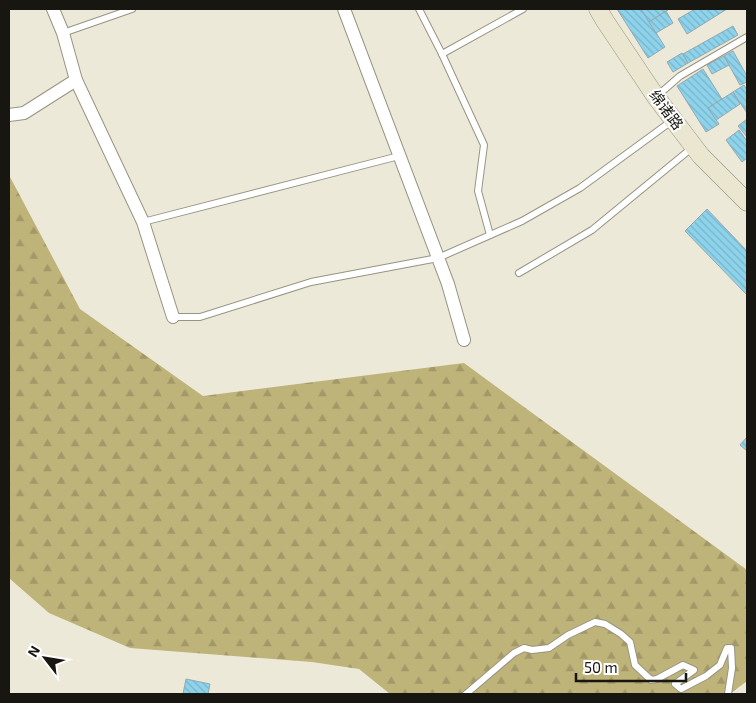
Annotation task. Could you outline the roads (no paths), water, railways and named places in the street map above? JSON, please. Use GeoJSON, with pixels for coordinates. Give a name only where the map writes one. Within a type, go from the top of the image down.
{"type":"FeatureCollection","features":[{"type":"Feature","properties":{"kind":"street"},"geometry":{"type":"LineString","coordinates":[[53,9],[63,33],[76,80],[143,222],[173,317]]}},
{"type":"Feature","properties":{"kind":"street"},"geometry":{"type":"LineString","coordinates":[[344,9],[448,284],[464,340]]}},
{"type":"Feature","properties":{"kind":"street","name":"绵诸路"},"geometry":{"type":"LineString","coordinates":[[598,9],[673,120],[701,156],[747,202]]}},
{"type":"Feature","properties":{"kind":"street"},"geometry":{"type":"LineString","coordinates":[[9,115],[24,113],[76,80]]}},
{"type":"Feature","properties":{"kind":"lane"},"geometry":{"type":"LineString","coordinates":[[63,33],[132,9]]}},
{"type":"Feature","properties":{"kind":"lane"},"geometry":{"type":"LineString","coordinates":[[418,9],[442,54],[484,145],[478,191],[490,235]]}},
{"type":"Feature","properties":{"kind":"lane"},"geometry":{"type":"LineString","coordinates":[[442,54],[523,9]]}},
{"type":"Feature","properties":{"kind":"lane"},"geometry":{"type":"LineString","coordinates":[[656,97],[680,76],[747,37]]}},
{"type":"Feature","properties":{"kind":"lane"},"geometry":{"type":"LineString","coordinates":[[173,317],[200,317],[311,282],[438,258],[522,221],[580,188],[673,120]]}},
{"type":"Feature","properties":{"kind":"lane"},"geometry":{"type":"LineString","coordinates":[[519,273],[592,230],[694,147]]}},
{"type":"Feature","properties":{"kind":"lane"},"geometry":{"type":"LineString","coordinates":[[143,222],[399,156]]}},
{"type":"Feature","properties":{"kind":"lane"},"geometry":{"type":"LineString","coordinates":[[466,694],[514,653],[524,648],[532,650],[549,648],[568,635],[594,622],[605,624],[630,642],[635,665],[651,680],[657,679],[683,665],[694,670],[676,684],[682,689],[706,676],[720,665],[727,648],[731,648],[732,668],[728,694]]}}]}
